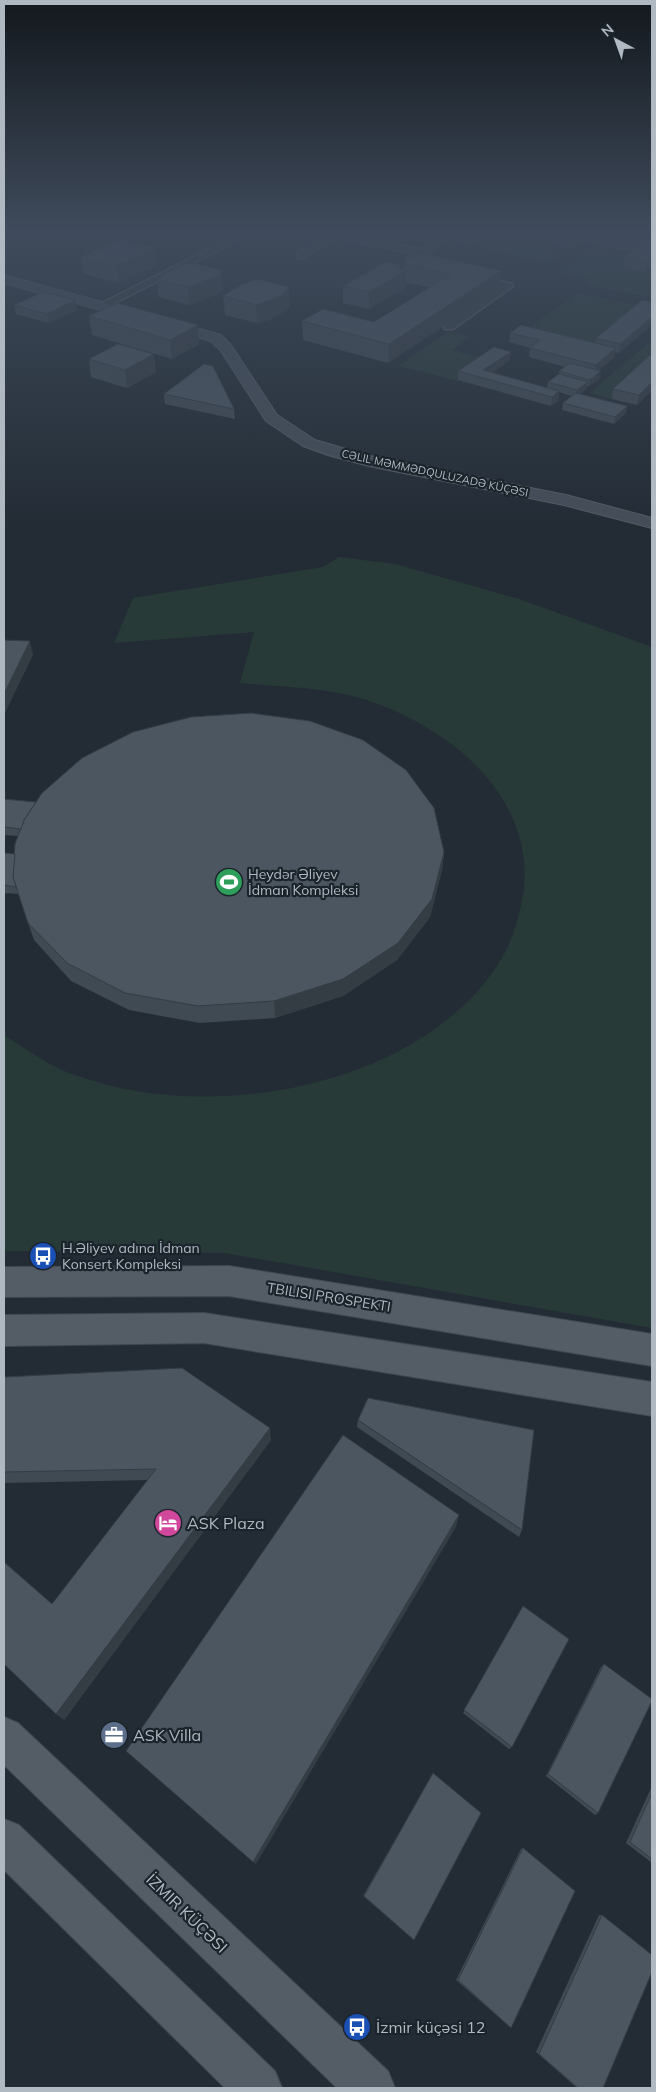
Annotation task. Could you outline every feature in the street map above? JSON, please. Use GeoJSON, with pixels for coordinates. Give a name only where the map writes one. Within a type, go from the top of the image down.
{"type":"FeatureCollection","features":[{"type":"Feature","properties":{"kind":"main road"},"geometry":{"type":"LineString","coordinates":[[186,330],[216,338],[234,333],[223,330]]}},
{"type":"Feature","properties":{"kind":"main road","name":"CƏLIL MƏMMƏDQULUZADƏ KÜÇƏSI"},"geometry":{"type":"LineString","coordinates":[[216,338],[226,348],[271,418],[295,436],[309,443],[334,452],[566,500],[652,523]]}},
{"type":"Feature","properties":{"kind":"main road","name":"CƏLIL MƏMMƏDQULUZADƏ KÜÇƏSI"},"geometry":{"type":"LineString","coordinates":[[288,413],[311,429],[344,443],[589,491],[652,509]]}},
{"type":"Feature","properties":{"kind":"main road","name":"TBILISI PROSPEKTI"},"geometry":{"type":"LineString","coordinates":[[4,1282],[229,1281],[652,1350]]}},
{"type":"Feature","properties":{"kind":"main road"},"geometry":{"type":"LineString","coordinates":[[4,1331],[204,1328],[652,1399]]}},
{"type":"Feature","properties":{"kind":"main road","name":"İZMIR KÜÇƏSI"},"geometry":{"type":"LineString","coordinates":[[4,1737],[371,2088]]}},
{"type":"Feature","properties":{"kind":"main road"},"geometry":{"type":"LineString","coordinates":[[4,1840],[258,2088]]}},
{"type":"Feature","properties":{"kind":"green space"},"geometry":{"type":"Polygon","coordinates":[[[527,330],[615,330],[594,347],[527,330]]]}},
{"type":"Feature","properties":{"kind":"green space"},"geometry":{"type":"Polygon","coordinates":[[[450,331],[470,336],[452,350],[488,360],[458,381],[398,366],[450,331]]]}},
{"type":"Feature","properties":{"kind":"green space"},"geometry":{"type":"Polygon","coordinates":[[[652,340],[652,361],[612,399],[590,393],[652,340]]]}},
{"type":"Feature","properties":{"kind":"green space"},"geometry":{"type":"Polygon","coordinates":[[[339,557],[395,564],[519,599],[652,647],[652,1328],[225,1253],[4,1251],[4,1035],[57,1068],[100,1083],[152,1093],[208,1097],[265,1092],[322,1081],[376,1062],[426,1035],[469,1000],[505,952],[521,906],[525,869],[519,835],[505,804],[485,776],[460,751],[431,730],[400,713],[367,700],[336,692],[240,683],[254,632],[114,643],[133,598],[323,567],[339,557]]]}},
{"type":"Feature","properties":{"kind":"building"},"geometry":{"type":"Polygon","coordinates":[[[135,330],[189,330],[170,340],[135,330]]]}},
{"type":"Feature","properties":{"kind":"building"},"geometry":{"type":"Polygon","coordinates":[[[335,330],[411,330],[389,344],[335,330]]]}},
{"type":"Feature","properties":{"kind":"building"},"geometry":{"type":"Polygon","coordinates":[[[515,330],[540,330],[616,348],[596,365],[530,348],[540,340],[510,333],[515,330]]]}},
{"type":"Feature","properties":{"kind":"building"},"geometry":{"type":"Polygon","coordinates":[[[606,330],[637,330],[620,344],[596,338],[606,330]]]}},
{"type":"Feature","properties":{"kind":"building"},"geometry":{"type":"Polygon","coordinates":[[[118,344],[154,354],[125,370],[89,359],[118,344]]]}},
{"type":"Feature","properties":{"kind":"building"},"geometry":{"type":"Polygon","coordinates":[[[494,347],[511,352],[483,370],[559,391],[552,397],[458,371],[494,347]]]}},
{"type":"Feature","properties":{"kind":"building"},"geometry":{"type":"Polygon","coordinates":[[[652,353],[652,382],[639,395],[613,389],[652,353]]]}},
{"type":"Feature","properties":{"kind":"building"},"geometry":{"type":"Polygon","coordinates":[[[570,363],[601,371],[590,380],[559,371],[570,363]]]}},
{"type":"Feature","properties":{"kind":"building"},"geometry":{"type":"Polygon","coordinates":[[[204,364],[213,366],[234,409],[164,394],[204,364]]]}},
{"type":"Feature","properties":{"kind":"building"},"geometry":{"type":"Polygon","coordinates":[[[559,374],[588,382],[577,390],[548,382],[559,374]]]}},
{"type":"Feature","properties":{"kind":"building"},"geometry":{"type":"Polygon","coordinates":[[[576,393],[627,406],[615,417],[563,403],[576,393]]]}},
{"type":"Feature","properties":{"kind":"building"},"geometry":{"type":"Polygon","coordinates":[[[4,640],[30,641],[4,694],[4,640]]]}},
{"type":"Feature","properties":{"kind":"building","name":"Heydər Əliyev İdman Kompleksi"},"geometry":{"type":"Polygon","coordinates":[[[251,713],[310,721],[363,740],[406,770],[434,808],[444,852],[432,899],[398,943],[343,979],[274,1001],[198,1006],[125,993],[67,963],[28,923],[13,877],[15,844],[24,820],[42,793],[82,758],[133,732],[191,717],[251,713]]]}},
{"type":"Feature","properties":{"kind":"building"},"geometry":{"type":"Polygon","coordinates":[[[4,799],[36,802],[24,820],[21,829],[4,827],[4,799]]]}},
{"type":"Feature","properties":{"kind":"building"},"geometry":{"type":"Polygon","coordinates":[[[4,853],[15,854],[13,877],[16,887],[4,885],[4,853]]]}},
{"type":"Feature","properties":{"kind":"building","name":"ASK Plaza"},"geometry":{"type":"Polygon","coordinates":[[[182,1368],[270,1428],[56,1714],[4,1664],[4,1562],[52,1604],[156,1469],[4,1472],[4,1377],[182,1368]]]}},
{"type":"Feature","properties":{"kind":"building"},"geometry":{"type":"Polygon","coordinates":[[[368,1398],[534,1430],[522,1530],[358,1420],[368,1398]]]}},
{"type":"Feature","properties":{"kind":"building"},"geometry":{"type":"Polygon","coordinates":[[[343,1435],[459,1515],[253,1862],[126,1751],[343,1435]]]}},
{"type":"Feature","properties":{"kind":"building"},"geometry":{"type":"Polygon","coordinates":[[[523,1606],[569,1639],[512,1747],[464,1710],[523,1606]]]}},
{"type":"Feature","properties":{"kind":"building"},"geometry":{"type":"Polygon","coordinates":[[[604,1664],[652,1699],[652,1701],[598,1813],[548,1774],[604,1664]]]}},
{"type":"Feature","properties":{"kind":"building"},"geometry":{"type":"Polygon","coordinates":[[[433,1773],[481,1813],[414,1940],[364,1896],[433,1773]]]}},
{"type":"Feature","properties":{"kind":"building"},"geometry":{"type":"Polygon","coordinates":[[[652,1793],[652,1859],[630,1842],[652,1793]]]}},
{"type":"Feature","properties":{"kind":"building"},"geometry":{"type":"Polygon","coordinates":[[[523,1848],[575,1891],[511,2028],[458,1980],[523,1848]]]}},
{"type":"Feature","properties":{"kind":"building"},"geometry":{"type":"Polygon","coordinates":[[[602,1915],[652,1955],[652,1972],[603,2088],[578,2088],[539,2054],[602,1915]]]}},
{"type":"Feature","properties":{"kind":"place","name":"Heydər Əliyev İdman Kompleksi"},"geometry":{"type":"Point","coordinates":[229,882]}},
{"type":"Feature","properties":{"kind":"place","name":"H.Əliyev adına İdman Konsert Kompleksi"},"geometry":{"type":"Point","coordinates":[43,1256]}},
{"type":"Feature","properties":{"kind":"place","name":"ASK Plaza"},"geometry":{"type":"Point","coordinates":[168,1523]}},
{"type":"Feature","properties":{"kind":"place","name":"ASK Villa"},"geometry":{"type":"Point","coordinates":[114,1735]}},
{"type":"Feature","properties":{"kind":"place","name":"İzmir küçəsi 12"},"geometry":{"type":"Point","coordinates":[357,2027]}}]}
